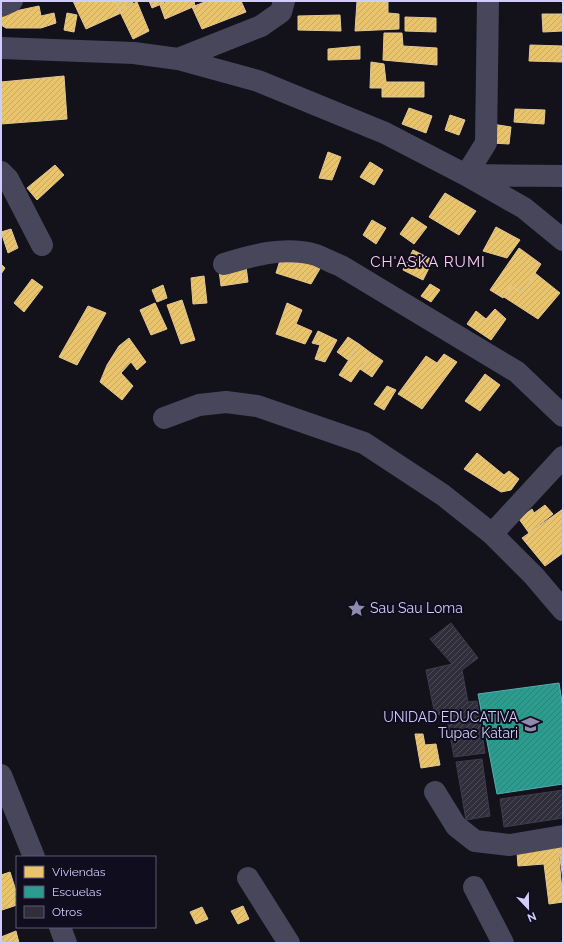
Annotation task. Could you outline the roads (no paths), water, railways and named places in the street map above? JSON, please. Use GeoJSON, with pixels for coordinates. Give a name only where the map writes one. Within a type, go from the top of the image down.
{"type":"FeatureCollection","features":[{"type":"Feature","properties":{"kind":"street"},"geometry":{"type":"LineString","coordinates":[[1,6],[12,1]]}},
{"type":"Feature","properties":{"kind":"street"},"geometry":{"type":"LineString","coordinates":[[178,59],[261,26],[280,12],[284,1]]}},
{"type":"Feature","properties":{"kind":"street"},"geometry":{"type":"LineString","coordinates":[[466,175],[486,143],[488,1]]}},
{"type":"Feature","properties":{"kind":"street"},"geometry":{"type":"LineString","coordinates":[[1,48],[134,53],[178,59],[258,81],[385,133],[466,175],[524,208],[563,240]]}},
{"type":"Feature","properties":{"kind":"street"},"geometry":{"type":"LineString","coordinates":[[1,172],[8,179],[42,245]]}},
{"type":"Feature","properties":{"kind":"street"},"geometry":{"type":"LineString","coordinates":[[466,175],[563,176]]}},
{"type":"Feature","properties":{"kind":"street"},"geometry":{"type":"LineString","coordinates":[[224,264],[258,253],[286,251],[315,255],[341,266],[517,372],[563,416]]}},
{"type":"Feature","properties":{"kind":"street"},"geometry":{"type":"LineString","coordinates":[[164,418],[200,405],[226,402],[257,406],[364,444],[444,494],[492,534],[534,576],[563,610]]}},
{"type":"Feature","properties":{"kind":"street"},"geometry":{"type":"LineString","coordinates":[[492,534],[563,457]]}},
{"type":"Feature","properties":{"kind":"street"},"geometry":{"type":"LineString","coordinates":[[1,775],[34,856]]}},
{"type":"Feature","properties":{"kind":"street"},"geometry":{"type":"LineString","coordinates":[[435,792],[456,826],[475,841],[510,845],[563,836]]}},
{"type":"Feature","properties":{"kind":"street"},"geometry":{"type":"LineString","coordinates":[[248,878],[289,943]]}},
{"type":"Feature","properties":{"kind":"street"},"geometry":{"type":"LineString","coordinates":[[474,887],[503,943]]}},
{"type":"Feature","properties":{"kind":"street"},"geometry":{"type":"LineString","coordinates":[[60,928],[66,943]]}},
{"type":"Feature","properties":{"kind":"place","name":"Sau Sau Loma"},"geometry":{"type":"Point","coordinates":[357,608]}},
{"type":"Feature","properties":{"kind":"place","name":"UNIDAD EDUCATIVA Tupac Katari"},"geometry":{"type":"Point","coordinates":[531,725]}},
{"type":"Feature","properties":{"kind":"district","name":"CH'ASKA RUMI"},"geometry":{"type":"Point","coordinates":[428,262]}}]}
